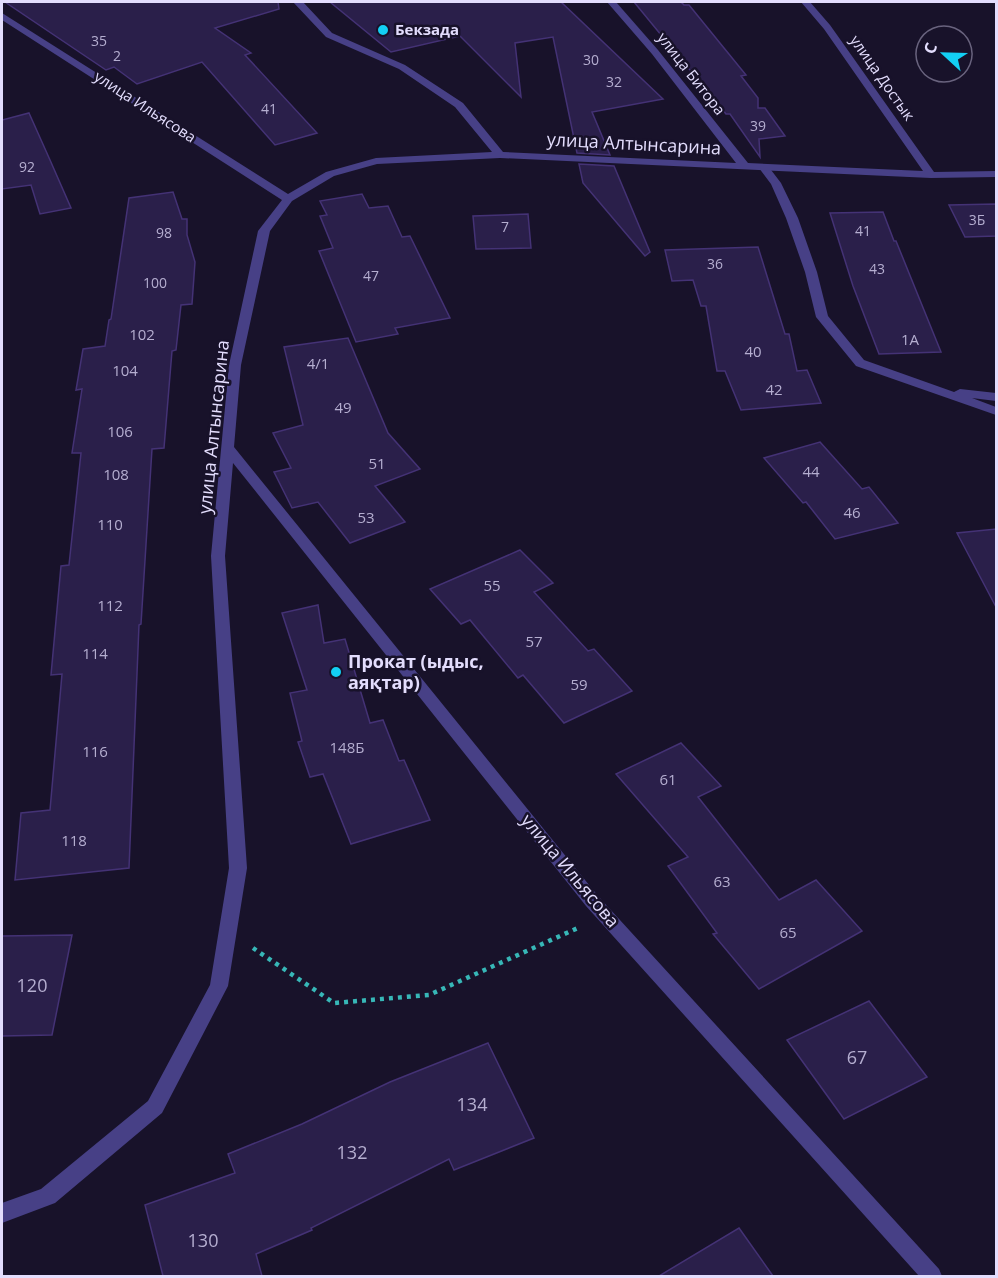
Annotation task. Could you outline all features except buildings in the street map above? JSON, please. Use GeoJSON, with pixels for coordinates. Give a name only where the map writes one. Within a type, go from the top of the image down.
{"type":"FeatureCollection","features":[{"type":"Feature","properties":{"kind":"street"},"geometry":{"type":"LineString","coordinates":[[298,2],[329,35],[402,67],[459,105],[500,155]]}},
{"type":"Feature","properties":{"kind":"street","name":"улица Битора"},"geometry":{"type":"LineString","coordinates":[[612,2],[655,51],[745,167]]}},
{"type":"Feature","properties":{"kind":"street","name":"улица Достык"},"geometry":{"type":"LineString","coordinates":[[806,2],[827,27],[931,175]]}},
{"type":"Feature","properties":{"kind":"street","name":"улица Ильясова"},"geometry":{"type":"LineString","coordinates":[[2,16],[288,199]]}},
{"type":"Feature","properties":{"kind":"street","name":"улица Алтынсарина"},"geometry":{"type":"LineString","coordinates":[[2,1213],[48,1196],[155,1107],[219,986],[238,868],[218,556],[236,364],[264,231],[288,199],[330,174],[376,161],[500,155],[931,175],[996,174]]}},
{"type":"Feature","properties":{"kind":"street"},"geometry":{"type":"LineString","coordinates":[[764,168],[776,183],[792,218],[811,272],[822,317],[860,363],[933,391],[996,411]]}},
{"type":"Feature","properties":{"kind":"street"},"geometry":{"type":"LineString","coordinates":[[933,391],[996,397]]}},
{"type":"Feature","properties":{"kind":"street","name":"улица Ильясова"},"geometry":{"type":"LineString","coordinates":[[228,448],[605,915],[932,1276]]}},
{"type":"Feature","properties":{"kind":"path"},"geometry":{"type":"LineString","coordinates":[[228,930],[334,1003],[429,995],[605,915]]}},
{"type":"Feature","properties":{"kind":"place","name":"Бекзада"},"geometry":{"type":"Point","coordinates":[383,30]}},
{"type":"Feature","properties":{"kind":"place","name":"Прокат (ыдыс, аяқтар)"},"geometry":{"type":"Point","coordinates":[336,672]}}]}
